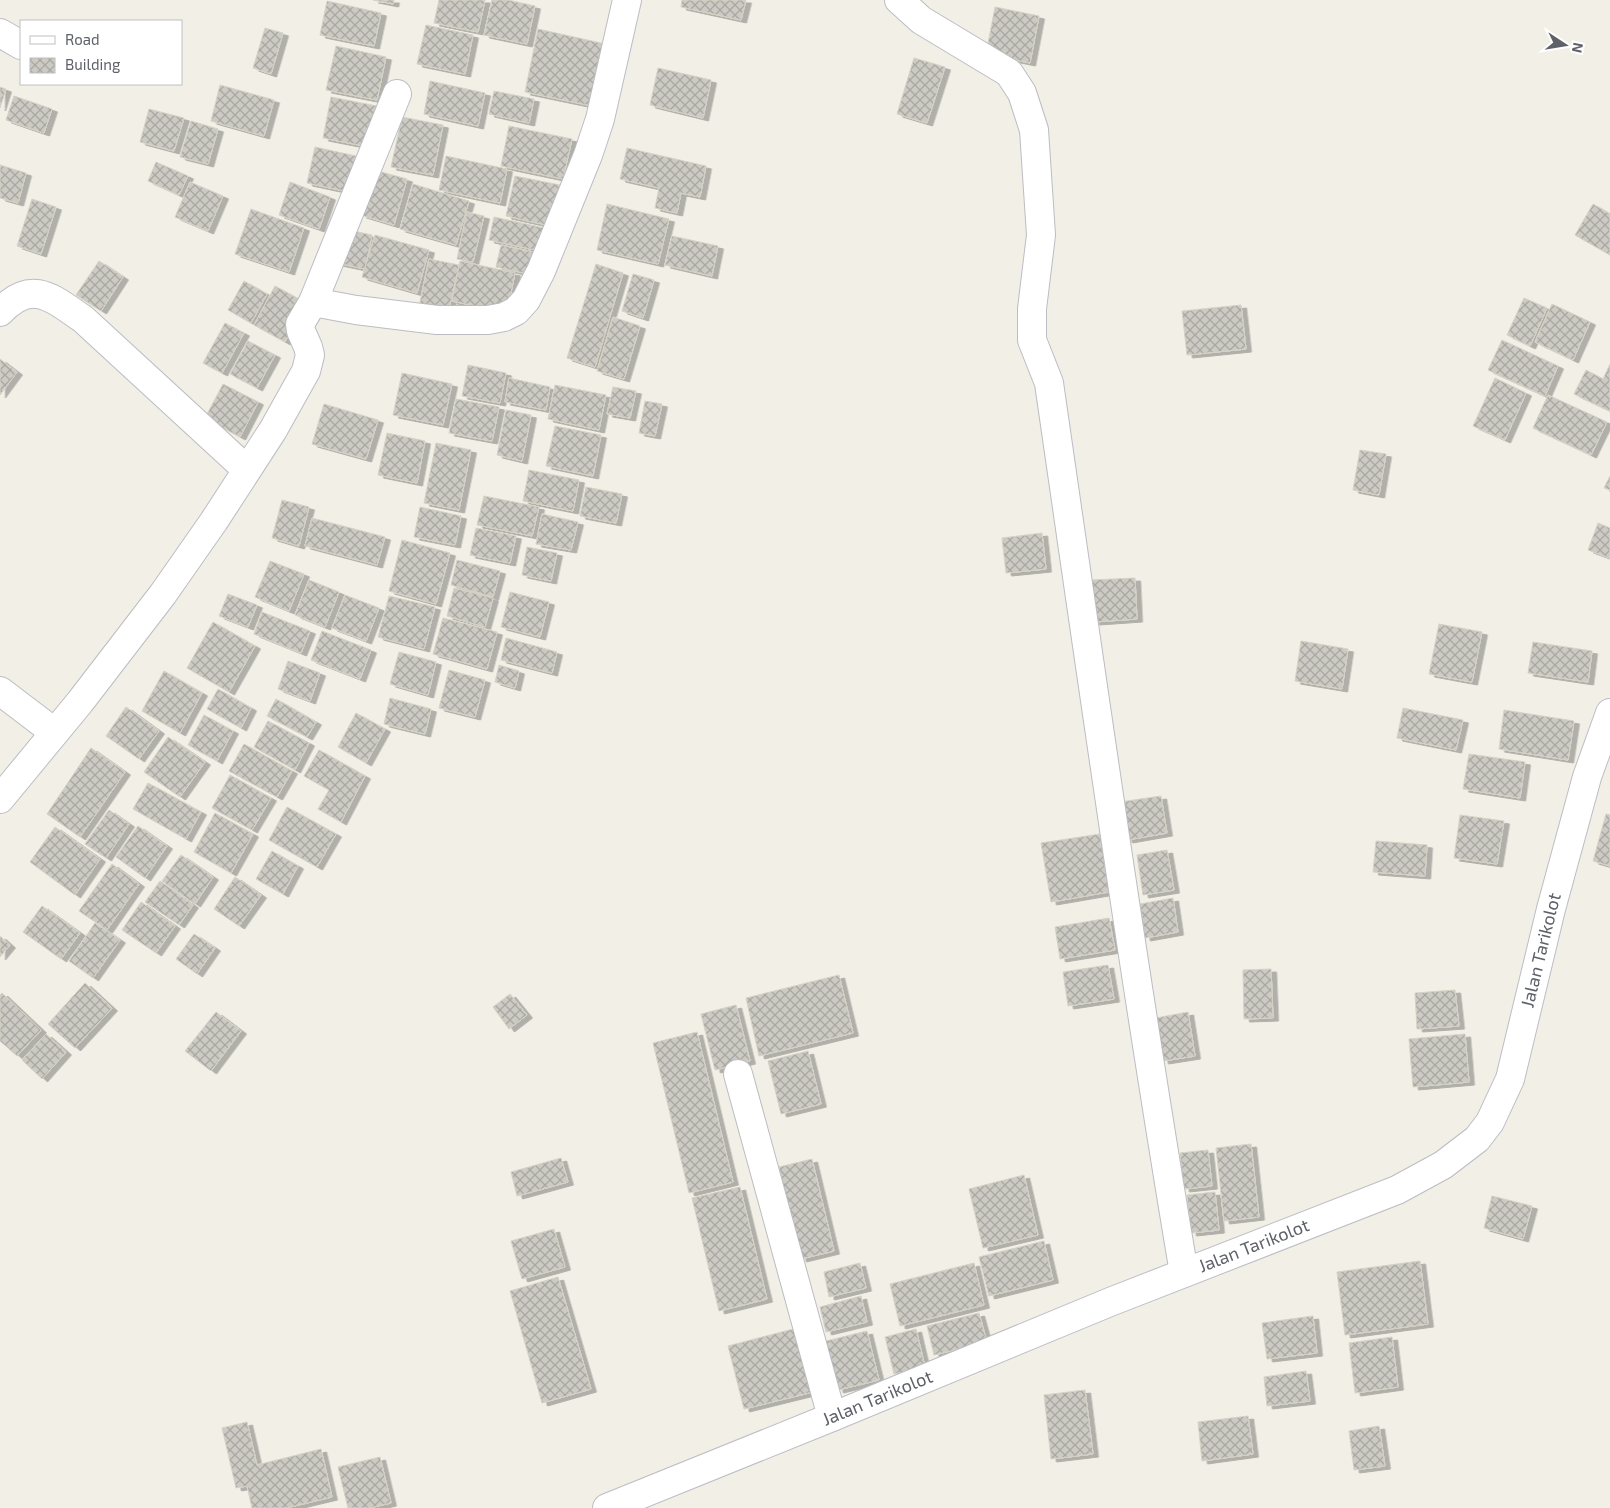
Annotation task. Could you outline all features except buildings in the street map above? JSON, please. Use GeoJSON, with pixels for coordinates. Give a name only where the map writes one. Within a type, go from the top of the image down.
{"type":"FeatureCollection","features":[{"type":"Feature","properties":{"kind":"street"},"geometry":{"type":"LineString","coordinates":[[313,302],[356,310],[437,320],[488,320],[504,317],[516,311],[526,300],[541,271],[588,155],[600,119],[627,0]]}},
{"type":"Feature","properties":{"kind":"street"},"geometry":{"type":"LineString","coordinates":[[899,0],[921,20],[1009,72],[1022,93],[1034,130],[1042,235],[1032,309],[1032,340],[1039,362],[1049,383],[1129,929],[1184,1273]]}},
{"type":"Feature","properties":{"kind":"street"},"geometry":{"type":"LineString","coordinates":[[0,33],[20,44]]}},
{"type":"Feature","properties":{"kind":"street"},"geometry":{"type":"LineString","coordinates":[[0,799],[80,702],[163,594],[273,430],[306,371],[310,355],[300,331],[300,324],[313,302],[397,94]]}},
{"type":"Feature","properties":{"kind":"street"},"geometry":{"type":"LineString","coordinates":[[0,312],[9,303],[26,293],[39,293],[83,318],[246,469]]}},
{"type":"Feature","properties":{"kind":"street"},"geometry":{"type":"LineString","coordinates":[[0,692],[54,732]]}},
{"type":"Feature","properties":{"kind":"street","name":"Jalan Tarikolot"},"geometry":{"type":"LineString","coordinates":[[607,1508],[1110,1302],[1397,1190],[1443,1164],[1477,1139],[1490,1122],[1510,1079],[1551,909],[1587,777],[1610,713]]}},
{"type":"Feature","properties":{"kind":"street"},"geometry":{"type":"LineString","coordinates":[[738,1074],[832,1417]]}}]}
